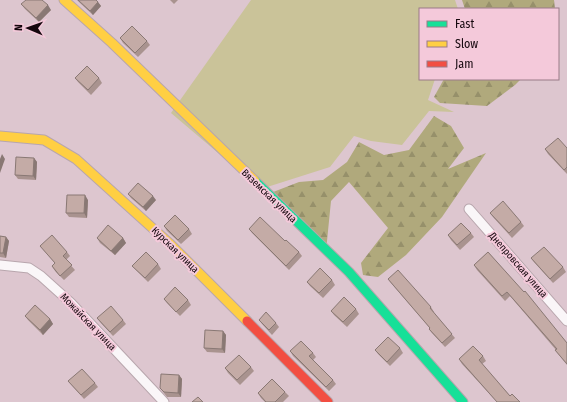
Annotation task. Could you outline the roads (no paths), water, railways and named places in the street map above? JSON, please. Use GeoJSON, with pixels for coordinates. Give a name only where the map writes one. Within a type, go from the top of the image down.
{"type":"FeatureCollection","features":[{"type":"Feature","properties":{"kind":"street","name":"Вяземская улица"},"geometry":{"type":"LineString","coordinates":[[64,0],[112,43],[349,272],[464,402]]}},
{"type":"Feature","properties":{"kind":"street","name":"Курская улица"},"geometry":{"type":"LineString","coordinates":[[0,136],[44,140],[76,159],[169,243],[328,402]]}},
{"type":"Feature","properties":{"kind":"street","name":"Днепровская улица"},"geometry":{"type":"LineString","coordinates":[[469,209],[567,321]]}},
{"type":"Feature","properties":{"kind":"street","name":"Можайская улица"},"geometry":{"type":"LineString","coordinates":[[0,264],[29,268],[41,276],[71,303],[164,402]]}}]}
